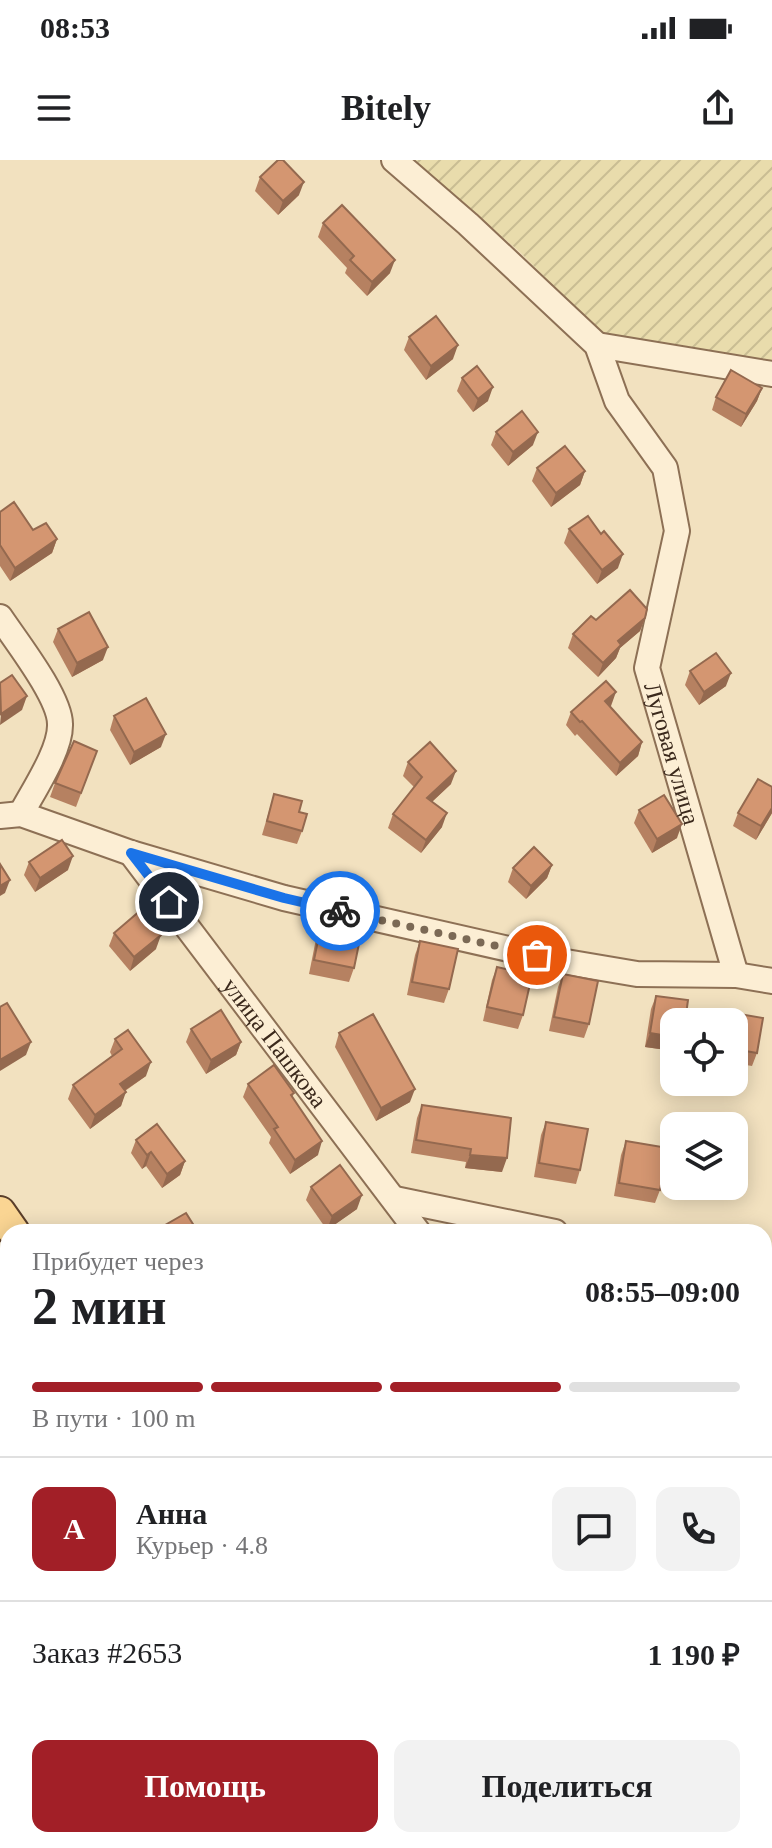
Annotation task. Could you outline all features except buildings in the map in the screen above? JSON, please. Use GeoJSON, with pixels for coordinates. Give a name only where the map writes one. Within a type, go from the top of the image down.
{"type":"FeatureCollection","features":[{"type":"Feature","properties":{"kind":"street","name":"Луговая улица"},"geometry":{"type":"LineString","coordinates":[[394,160],[468,224],[597,345],[617,401],[665,468],[677,531],[647,668],[736,975]]}},
{"type":"Feature","properties":{"kind":"street"},"geometry":{"type":"LineString","coordinates":[[597,345],[772,374]]}},
{"type":"Feature","properties":{"kind":"street"},"geometry":{"type":"LineString","coordinates":[[0,617],[54,699],[60,724],[55,749],[10,815],[284,898],[566,962],[637,974],[736,975],[772,981]]}},
{"type":"Feature","properties":{"kind":"street","name":"улица Пашкова"},"geometry":{"type":"LineString","coordinates":[[131,853],[412,1224]]}},
{"type":"Feature","properties":{"kind":"street"},"geometry":{"type":"LineString","coordinates":[[395,1199],[516,1224]]}},
{"type":"Feature","properties":{"kind":"shaded area"},"geometry":{"type":"Polygon","coordinates":[[[413,160],[772,160],[772,365],[603,336],[520,252],[413,160]]]}},
{"type":"Feature","properties":{"kind":"way so far"},"geometry":{"type":"LineString","coordinates":[[340,911],[537,955]]}},
{"type":"Feature","properties":{"kind":"route"},"geometry":{"type":"LineString","coordinates":[[169,902],[131,853],[284,898],[340,911]]}}]}
